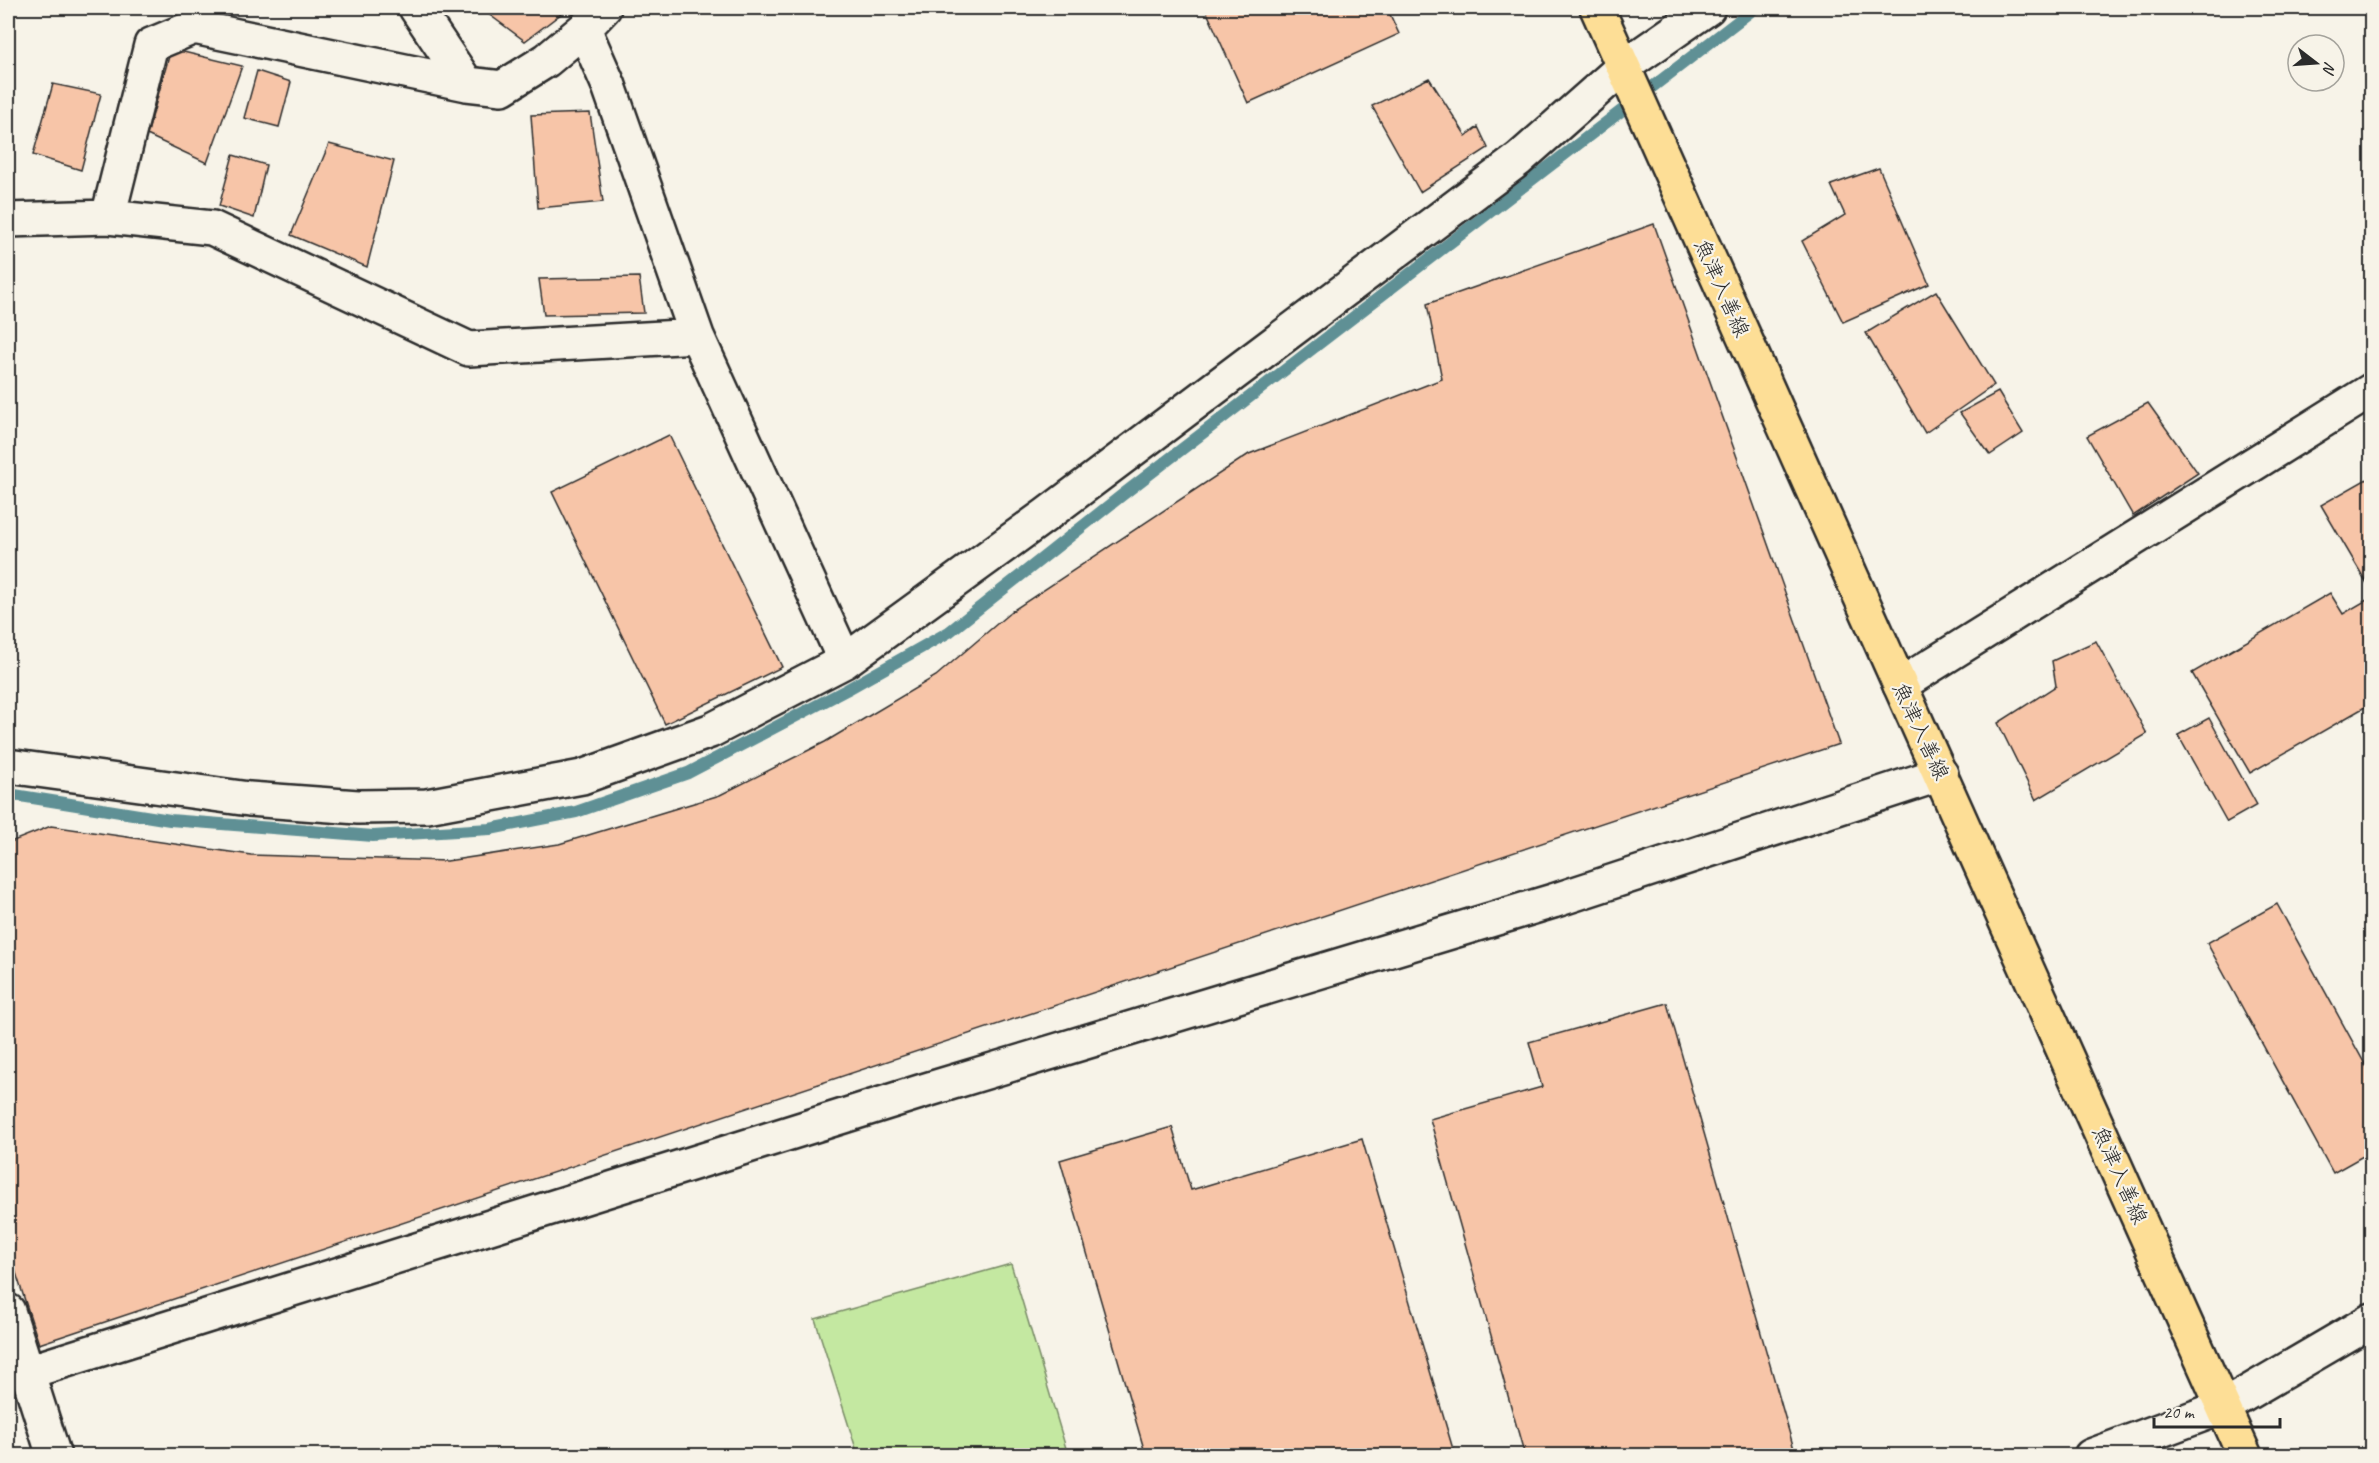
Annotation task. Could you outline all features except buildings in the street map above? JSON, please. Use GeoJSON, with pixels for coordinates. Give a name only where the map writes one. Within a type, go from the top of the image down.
{"type":"FeatureCollection","features":[{"type":"Feature","properties":{"kind":"main road","name":"魚津入善線"},"geometry":{"type":"LineString","coordinates":[[1597,8],[2245,1455]]}},
{"type":"Feature","properties":{"kind":"street"},"geometry":{"type":"LineString","coordinates":[[416,8],[467,84]]}},
{"type":"Feature","properties":{"kind":"street"},"geometry":{"type":"LineString","coordinates":[[8,766],[249,799],[358,807],[427,806],[582,777],[710,731],[845,661],[1046,515],[1519,159],[1623,67],[1708,8]]}},
{"type":"Feature","properties":{"kind":"street"},"geometry":{"type":"LineString","coordinates":[[108,217],[151,45],[194,27],[467,84],[502,87],[548,60],[594,18],[609,86],[697,336],[845,661]]}},
{"type":"Feature","properties":{"kind":"street"},"geometry":{"type":"LineString","coordinates":[[8,220],[108,217],[212,228],[469,349],[697,336]]}},
{"type":"Feature","properties":{"kind":"street"},"geometry":{"type":"LineString","coordinates":[[1900,685],[2372,390]]}},
{"type":"Feature","properties":{"kind":"street"},"geometry":{"type":"LineString","coordinates":[[28,1372],[923,1091],[1553,901],[1941,774]]}},
{"type":"Feature","properties":{"kind":"street"},"geometry":{"type":"LineString","coordinates":[[8,1311],[54,1455]]}},
{"type":"Feature","properties":{"kind":"street"},"geometry":{"type":"LineString","coordinates":[[2091,1455],[2223,1407],[2372,1320]]}},
{"type":"Feature","properties":{"kind":"green space"},"geometry":{"type":"Polygon","coordinates":[[[1011,1264],[1068,1455],[858,1455],[815,1319],[1011,1264]]]}},
{"type":"Feature","properties":{"kind":"waterway"},"geometry":{"type":"LineString","coordinates":[[8,794],[170,820],[373,836],[490,829],[576,812],[688,773],[848,689],[949,632],[1121,496],[1755,8]]}}]}
